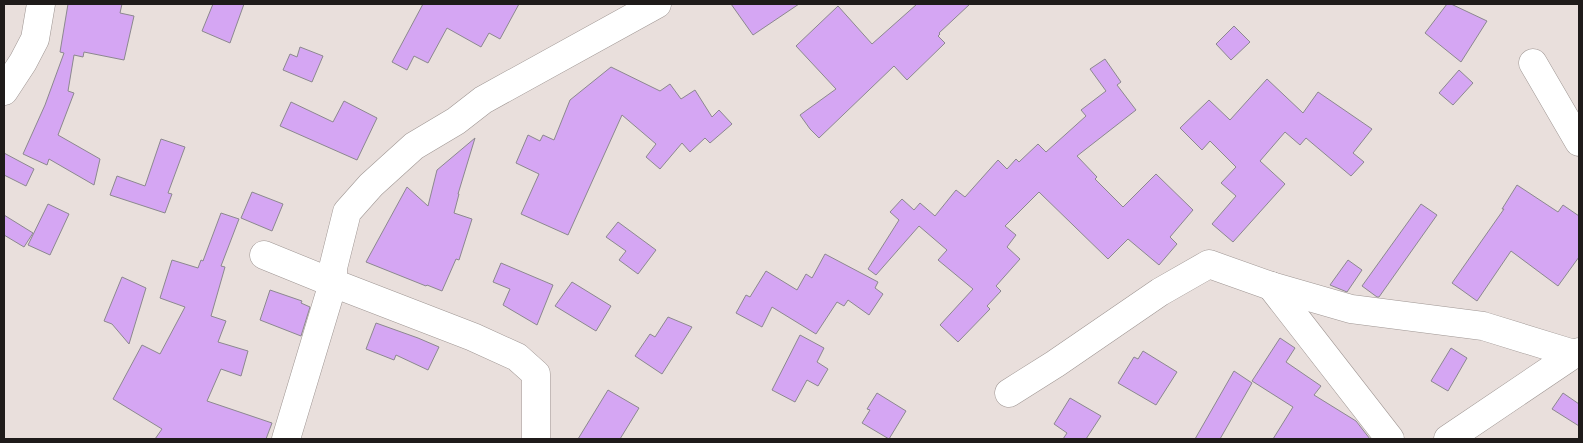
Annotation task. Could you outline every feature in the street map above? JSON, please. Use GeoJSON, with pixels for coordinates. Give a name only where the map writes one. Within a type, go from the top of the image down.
{"type":"FeatureCollection","features":[{"type":"Feature","properties":{"kind":"street"},"geometry":{"type":"LineString","coordinates":[[4,91],[35,39],[41,4]]}},
{"type":"Feature","properties":{"kind":"street"},"geometry":{"type":"LineString","coordinates":[[286,439],[333,284],[333,268],[347,212],[371,185],[414,146],[456,120],[482,100],[657,4]]}},
{"type":"Feature","properties":{"kind":"street"},"geometry":{"type":"LineString","coordinates":[[1533,63],[1579,142]]}},
{"type":"Feature","properties":{"kind":"street"},"geometry":{"type":"LineString","coordinates":[[264,254],[333,284],[517,357],[536,374],[536,439]]}},
{"type":"Feature","properties":{"kind":"street"},"geometry":{"type":"LineString","coordinates":[[1009,393],[1160,292],[1209,264],[1271,286],[1351,309],[1483,326],[1577,353]]}},
{"type":"Feature","properties":{"kind":"street"},"geometry":{"type":"LineString","coordinates":[[1271,286],[1390,439]]}},
{"type":"Feature","properties":{"kind":"street"},"geometry":{"type":"LineString","coordinates":[[1448,439],[1577,353]]}},
{"type":"Feature","properties":{"kind":"building"},"geometry":{"type":"Polygon","coordinates":[[[68,4],[122,4],[120,13],[134,16],[124,60],[84,52],[83,57],[74,55],[68,91],[74,93],[58,135],[100,159],[94,185],[49,159],[47,165],[23,154],[45,105],[64,53],[60,52],[68,4]]]}},
{"type":"Feature","properties":{"kind":"building"},"geometry":{"type":"Polygon","coordinates":[[[213,4],[244,4],[230,43],[202,31],[213,4]]]}},
{"type":"Feature","properties":{"kind":"building"},"geometry":{"type":"Polygon","coordinates":[[[423,4],[519,4],[500,39],[489,33],[481,47],[447,28],[428,63],[414,56],[407,70],[392,62],[423,4]]]}},
{"type":"Feature","properties":{"kind":"building"},"geometry":{"type":"Polygon","coordinates":[[[731,4],[799,4],[753,35],[731,4]]]}},
{"type":"Feature","properties":{"kind":"building"},"geometry":{"type":"Polygon","coordinates":[[[917,4],[970,4],[939,33],[938,36],[945,43],[907,80],[894,66],[819,138],[800,115],[836,89],[796,46],[838,6],[872,44],[917,4]]]}},
{"type":"Feature","properties":{"kind":"building"},"geometry":{"type":"Polygon","coordinates":[[[1447,4],[1451,4],[1487,21],[1461,62],[1425,33],[1447,4]]]}},
{"type":"Feature","properties":{"kind":"building"},"geometry":{"type":"Polygon","coordinates":[[[1234,26],[1250,42],[1231,60],[1216,44],[1234,26]]]}},
{"type":"Feature","properties":{"kind":"building"},"geometry":{"type":"Polygon","coordinates":[[[300,47],[323,56],[312,82],[283,70],[290,54],[297,57],[300,47]]]}},
{"type":"Feature","properties":{"kind":"building"},"geometry":{"type":"Polygon","coordinates":[[[1105,59],[1121,82],[1117,85],[1136,110],[1077,156],[1097,177],[1095,179],[1123,207],[1156,174],[1193,210],[1170,237],[1177,244],[1159,265],[1128,239],[1108,259],[1039,192],[1005,226],[1016,235],[1007,247],[1020,259],[996,286],[1001,291],[987,306],[990,309],[958,342],[940,325],[973,289],[938,260],[947,250],[919,226],[876,275],[868,269],[899,220],[890,212],[902,199],[914,210],[920,203],[935,216],[956,190],[965,197],[998,160],[1007,169],[1016,159],[1019,162],[1038,144],[1046,152],[1086,116],[1081,110],[1106,91],[1090,69],[1105,59]]]}},
{"type":"Feature","properties":{"kind":"building"},"geometry":{"type":"Polygon","coordinates":[[[611,67],[660,91],[670,84],[681,99],[695,90],[712,117],[719,110],[732,124],[710,143],[705,138],[690,152],[682,143],[660,169],[646,157],[656,144],[622,115],[568,235],[521,214],[539,174],[516,163],[528,135],[540,141],[543,135],[554,140],[570,100],[611,67]]]}},
{"type":"Feature","properties":{"kind":"building"},"geometry":{"type":"Polygon","coordinates":[[[1459,70],[1473,83],[1453,105],[1439,93],[1459,70]]]}},
{"type":"Feature","properties":{"kind":"building"},"geometry":{"type":"Polygon","coordinates":[[[1267,79],[1303,113],[1318,92],[1372,129],[1353,153],[1364,162],[1351,176],[1306,138],[1300,145],[1285,132],[1260,161],[1285,184],[1233,242],[1212,224],[1236,196],[1221,183],[1236,167],[1210,141],[1202,150],[1180,128],[1209,100],[1230,120],[1267,79]]]}},
{"type":"Feature","properties":{"kind":"building"},"geometry":{"type":"Polygon","coordinates":[[[344,101],[377,118],[357,160],[280,126],[291,102],[333,122],[344,101]]]}},
{"type":"Feature","properties":{"kind":"building"},"geometry":{"type":"Polygon","coordinates":[[[475,138],[454,213],[472,219],[459,260],[456,259],[442,291],[366,262],[407,187],[428,206],[437,170],[475,138]]]}},
{"type":"Feature","properties":{"kind":"building"},"geometry":{"type":"Polygon","coordinates":[[[161,139],[185,147],[168,193],[172,194],[165,213],[110,195],[117,176],[145,186],[161,139]]]}},
{"type":"Feature","properties":{"kind":"building"},"geometry":{"type":"Polygon","coordinates":[[[4,153],[34,169],[26,186],[4,175],[4,153]]]}},
{"type":"Feature","properties":{"kind":"building"},"geometry":{"type":"Polygon","coordinates":[[[1517,185],[1558,212],[1563,205],[1579,216],[1579,257],[1558,286],[1511,251],[1477,301],[1452,283],[1504,209],[1502,209],[1517,185]]]}},
{"type":"Feature","properties":{"kind":"building"},"geometry":{"type":"Polygon","coordinates":[[[252,192],[283,204],[272,231],[241,218],[252,192]]]}},
{"type":"Feature","properties":{"kind":"building"},"geometry":{"type":"Polygon","coordinates":[[[48,204],[69,214],[50,255],[28,245],[48,204]]]}},
{"type":"Feature","properties":{"kind":"building"},"geometry":{"type":"Polygon","coordinates":[[[1421,204],[1437,215],[1379,297],[1377,297],[1362,286],[1421,204]]]}},
{"type":"Feature","properties":{"kind":"building"},"geometry":{"type":"Polygon","coordinates":[[[221,213],[239,219],[221,266],[225,267],[211,316],[226,321],[218,342],[248,351],[241,376],[221,369],[207,401],[272,423],[266,439],[155,439],[162,429],[113,399],[142,345],[160,354],[185,307],[160,298],[172,260],[198,268],[201,260],[203,261],[221,213]]]}},
{"type":"Feature","properties":{"kind":"building"},"geometry":{"type":"Polygon","coordinates":[[[4,215],[33,233],[24,247],[4,235],[4,215]]]}},
{"type":"Feature","properties":{"kind":"building"},"geometry":{"type":"Polygon","coordinates":[[[618,222],[656,250],[638,274],[619,260],[626,251],[606,237],[618,222]]]}},
{"type":"Feature","properties":{"kind":"building"},"geometry":{"type":"Polygon","coordinates":[[[825,254],[878,282],[875,288],[883,294],[869,315],[848,300],[844,306],[837,302],[816,334],[772,307],[762,327],[736,313],[746,295],[750,297],[766,271],[797,290],[806,274],[812,278],[825,254]]]}},
{"type":"Feature","properties":{"kind":"building"},"geometry":{"type":"Polygon","coordinates":[[[1348,260],[1362,270],[1347,292],[1330,285],[1348,260]]]}},
{"type":"Feature","properties":{"kind":"building"},"geometry":{"type":"Polygon","coordinates":[[[501,263],[553,285],[537,325],[503,305],[510,289],[493,282],[501,263]]]}},
{"type":"Feature","properties":{"kind":"building"},"geometry":{"type":"Polygon","coordinates":[[[122,277],[146,288],[129,344],[112,324],[104,321],[122,277]]]}},
{"type":"Feature","properties":{"kind":"building"},"geometry":{"type":"Polygon","coordinates":[[[572,282],[611,306],[596,331],[555,306],[572,282]]]}},
{"type":"Feature","properties":{"kind":"building"},"geometry":{"type":"Polygon","coordinates":[[[270,290],[302,301],[301,303],[310,307],[301,336],[260,320],[270,290]]]}},
{"type":"Feature","properties":{"kind":"building"},"geometry":{"type":"Polygon","coordinates":[[[668,317],[692,327],[662,374],[635,356],[650,334],[655,337],[668,317]]]}},
{"type":"Feature","properties":{"kind":"building"},"geometry":{"type":"Polygon","coordinates":[[[376,323],[439,347],[428,370],[396,355],[394,360],[366,349],[376,323]]]}},
{"type":"Feature","properties":{"kind":"building"},"geometry":{"type":"Polygon","coordinates":[[[800,335],[824,348],[817,362],[828,369],[818,386],[807,380],[795,402],[772,390],[800,335]]]}},
{"type":"Feature","properties":{"kind":"building"},"geometry":{"type":"Polygon","coordinates":[[[1280,338],[1295,348],[1286,362],[1321,386],[1314,395],[1356,421],[1370,439],[1273,439],[1293,407],[1252,381],[1280,338]]]}},
{"type":"Feature","properties":{"kind":"building"},"geometry":{"type":"Polygon","coordinates":[[[1451,348],[1467,358],[1448,391],[1431,381],[1451,348]]]}},
{"type":"Feature","properties":{"kind":"building"},"geometry":{"type":"Polygon","coordinates":[[[1143,351],[1177,372],[1156,405],[1118,383],[1134,357],[1138,359],[1143,351]]]}},
{"type":"Feature","properties":{"kind":"building"},"geometry":{"type":"Polygon","coordinates":[[[1234,371],[1252,383],[1220,439],[1195,439],[1234,371]]]}},
{"type":"Feature","properties":{"kind":"building"},"geometry":{"type":"Polygon","coordinates":[[[608,390],[639,408],[620,439],[578,439],[608,390]]]}},
{"type":"Feature","properties":{"kind":"building"},"geometry":{"type":"Polygon","coordinates":[[[877,393],[906,411],[889,439],[862,423],[870,410],[867,409],[877,393]]]}},
{"type":"Feature","properties":{"kind":"building"},"geometry":{"type":"Polygon","coordinates":[[[1563,393],[1579,404],[1579,426],[1552,409],[1563,393]]]}},
{"type":"Feature","properties":{"kind":"building"},"geometry":{"type":"Polygon","coordinates":[[[1070,398],[1101,416],[1086,439],[1063,439],[1067,433],[1054,424],[1070,398]]]}}]}
